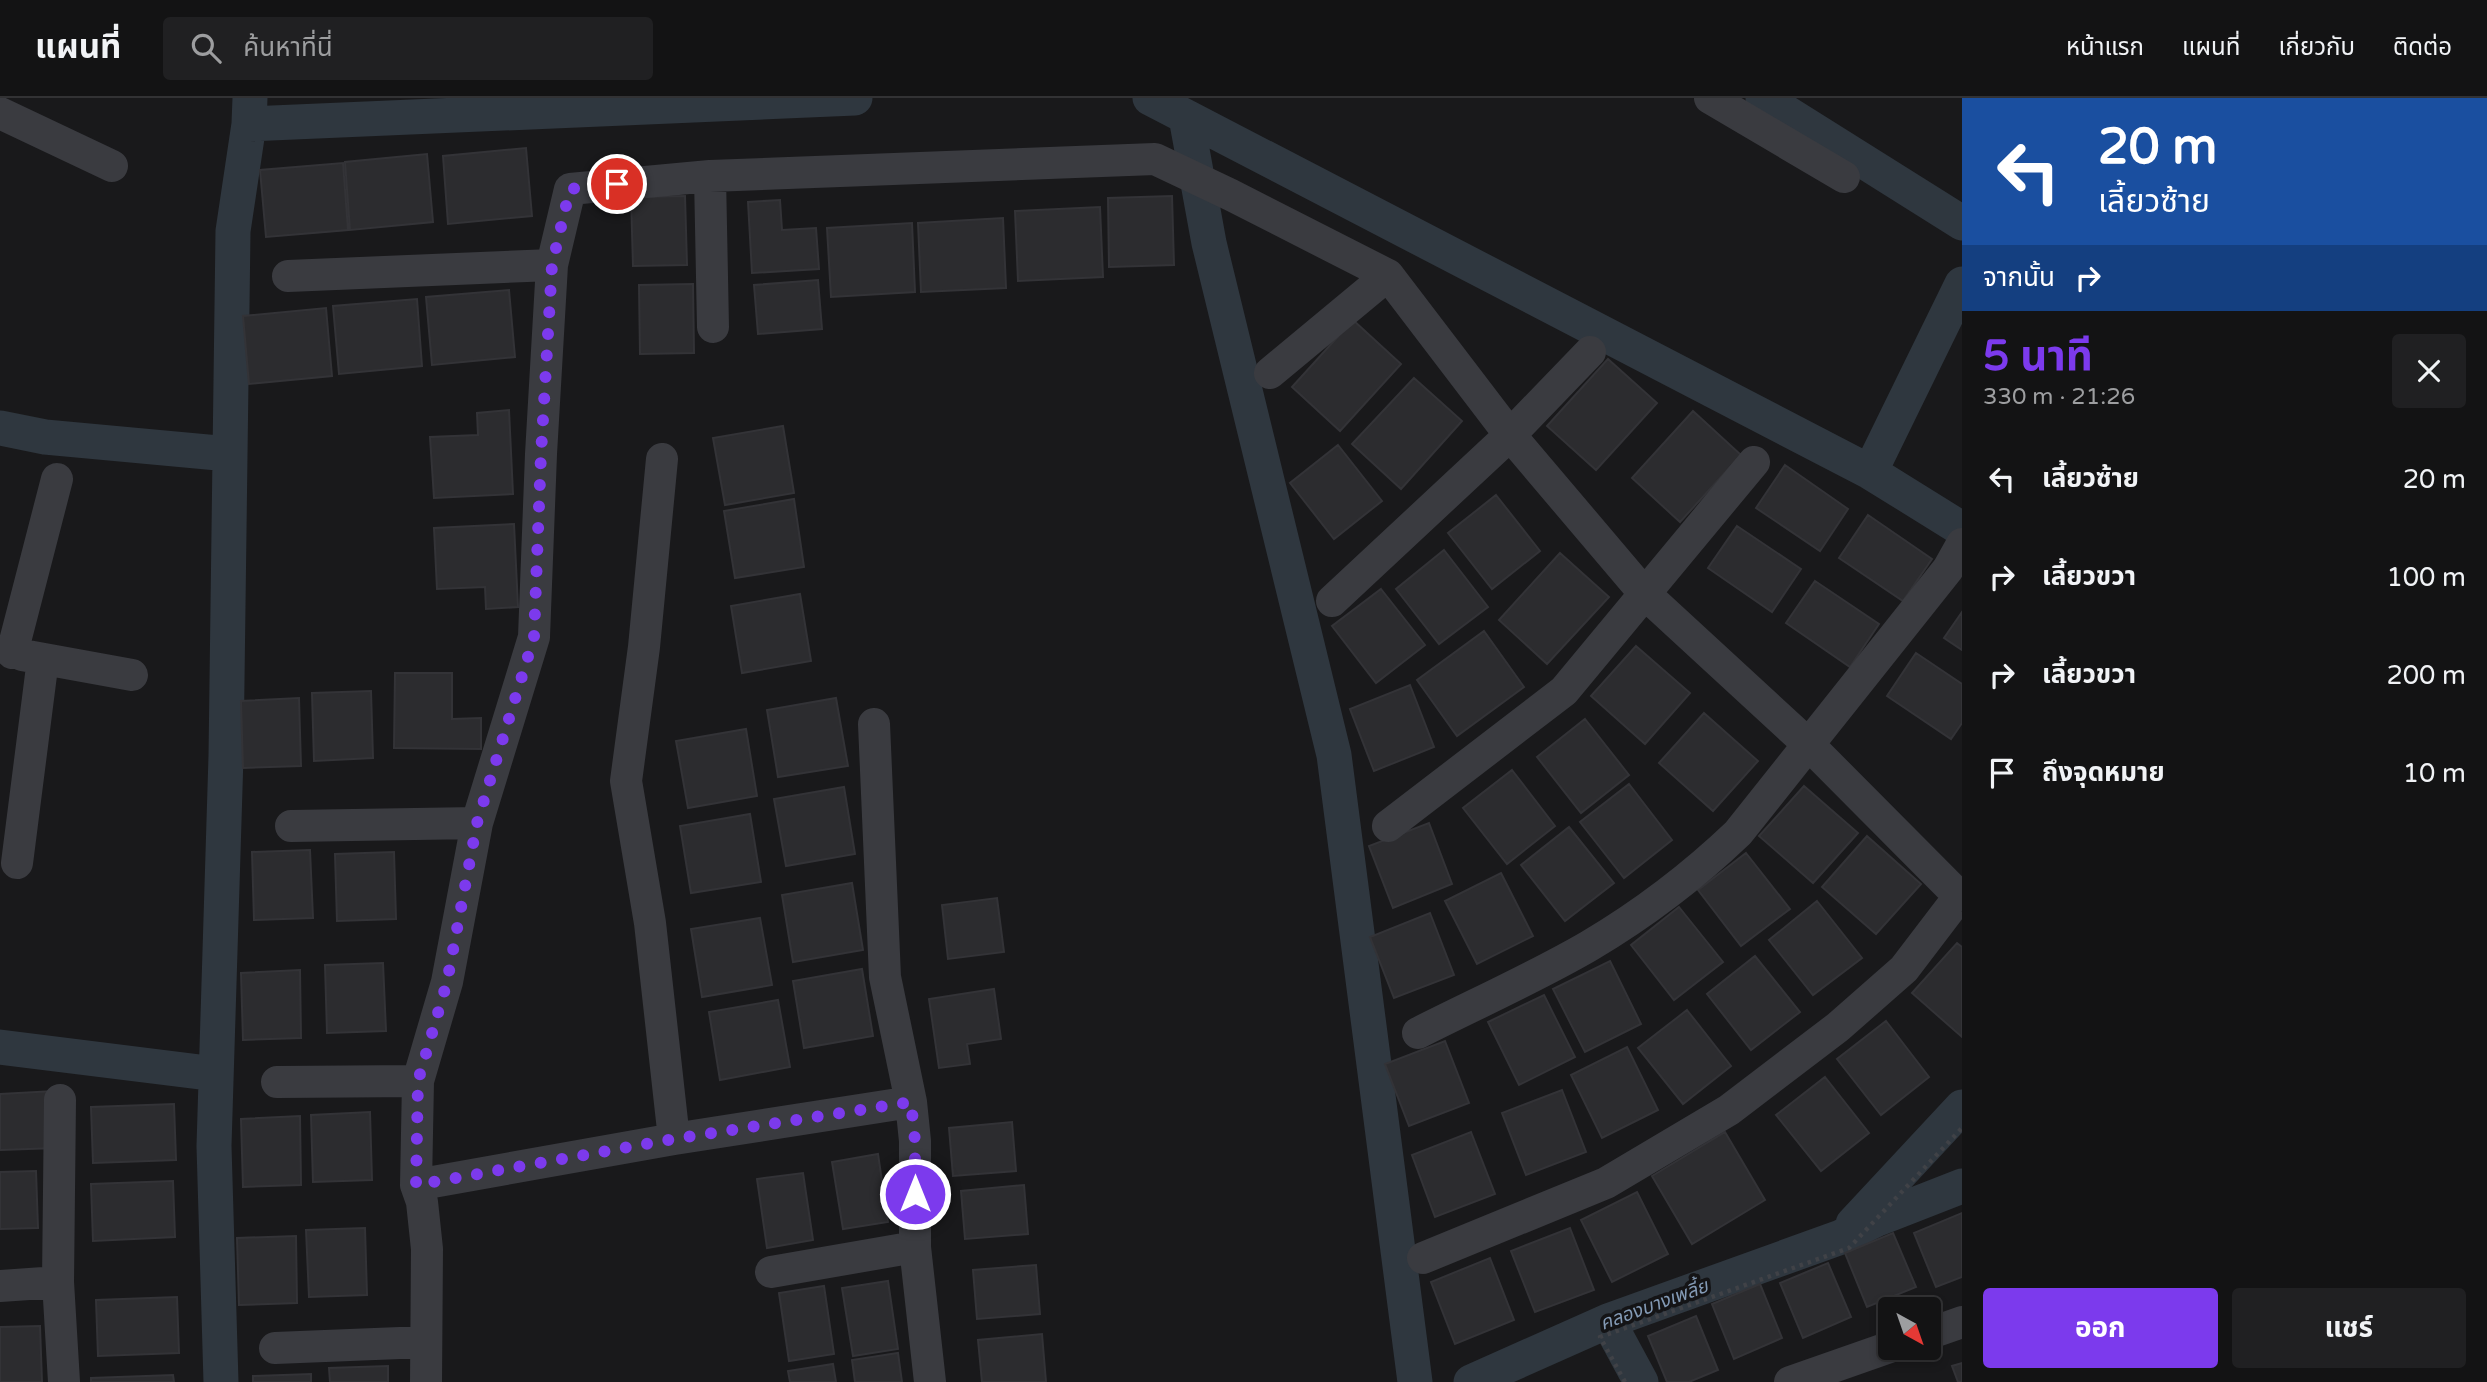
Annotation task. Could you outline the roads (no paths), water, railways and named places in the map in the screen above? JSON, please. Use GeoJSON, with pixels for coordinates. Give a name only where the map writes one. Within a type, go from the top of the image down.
{"type":"FeatureCollection","features":[{"type":"Feature","properties":{"kind":"street"},"geometry":{"type":"LineString","coordinates":[[1710,98],[1844,177]]}},
{"type":"Feature","properties":{"kind":"street"},"geometry":{"type":"LineString","coordinates":[[0,113],[112,166]]}},
{"type":"Feature","properties":{"kind":"street"},"geometry":{"type":"LineString","coordinates":[[426,1382],[426,1249],[419,1193],[418,1081],[447,982],[477,823],[534,637],[552,265],[570,189],[710,176],[1155,159],[1231,195],[1388,275],[1510,435],[1644,593],[1808,744],[1960,894],[1904,969],[1838,1027],[1729,1110],[1606,1183],[1423,1258]]}},
{"type":"Feature","properties":{"kind":"street"},"geometry":{"type":"LineString","coordinates":[[710,176],[713,327]]}},
{"type":"Feature","properties":{"kind":"street"},"geometry":{"type":"LineString","coordinates":[[288,276],[552,265]]}},
{"type":"Feature","properties":{"kind":"street"},"geometry":{"type":"LineString","coordinates":[[1270,373],[1388,275]]}},
{"type":"Feature","properties":{"kind":"street"},"geometry":{"type":"LineString","coordinates":[[1332,601],[1510,435],[1590,352]]}},
{"type":"Feature","properties":{"kind":"street"},"geometry":{"type":"LineString","coordinates":[[662,459],[644,647],[626,781],[650,923],[674,1139]]}},
{"type":"Feature","properties":{"kind":"street"},"geometry":{"type":"LineString","coordinates":[[1388,826],[1563,691],[1754,462]]}},
{"type":"Feature","properties":{"kind":"street"},"geometry":{"type":"LineString","coordinates":[[57,479],[6,652],[132,676]]}},
{"type":"Feature","properties":{"kind":"street"},"geometry":{"type":"LineString","coordinates":[[1418,1033],[1589,946],[1661,899],[1703,866],[1738,833],[1955,556]]}},
{"type":"Feature","properties":{"kind":"street"},"geometry":{"type":"LineString","coordinates":[[17,863],[43,659]]}},
{"type":"Feature","properties":{"kind":"street"},"geometry":{"type":"LineString","coordinates":[[874,724],[885,977],[911,1102],[915,1141],[915,1247],[930,1382]]}},
{"type":"Feature","properties":{"kind":"street"},"geometry":{"type":"LineString","coordinates":[[291,825],[477,823]]}},
{"type":"Feature","properties":{"kind":"street"},"geometry":{"type":"LineString","coordinates":[[277,1082],[418,1081]]}},
{"type":"Feature","properties":{"kind":"street"},"geometry":{"type":"LineString","coordinates":[[60,1100],[58,1282],[64,1382]]}},
{"type":"Feature","properties":{"kind":"street"},"geometry":{"type":"LineString","coordinates":[[419,1193],[674,1139],[911,1102]]}},
{"type":"Feature","properties":{"kind":"street"},"geometry":{"type":"LineString","coordinates":[[771,1272],[915,1247]]}},
{"type":"Feature","properties":{"kind":"street"},"geometry":{"type":"LineString","coordinates":[[0,1286],[58,1282]]}},
{"type":"Feature","properties":{"kind":"street"},"geometry":{"type":"LineString","coordinates":[[1941,1329],[1962,1322]]}},
{"type":"Feature","properties":{"kind":"street"},"geometry":{"type":"LineString","coordinates":[[275,1348],[425,1342]]}},
{"type":"Feature","properties":{"kind":"street"},"geometry":{"type":"LineString","coordinates":[[1790,1382],[1878,1351]]}},
{"type":"Feature","properties":{"kind":"waterway"},"geometry":{"type":"LineString","coordinates":[[221,1382],[214,1146],[226,756],[233,231],[249,124],[250,98]]}},
{"type":"Feature","properties":{"kind":"waterway"},"geometry":{"type":"LineString","coordinates":[[249,124],[855,98]]}},
{"type":"Feature","properties":{"kind":"waterway"},"geometry":{"type":"LineString","coordinates":[[1150,98],[1870,472],[1962,529]]}},
{"type":"Feature","properties":{"kind":"waterway"},"geometry":{"type":"LineString","coordinates":[[1763,98],[1962,223]]}},
{"type":"Feature","properties":{"kind":"waterway"},"geometry":{"type":"LineString","coordinates":[[1186,117],[1209,243],[1334,755],[1415,1382]]}},
{"type":"Feature","properties":{"kind":"waterway"},"geometry":{"type":"LineString","coordinates":[[1870,472],[1962,284]]}},
{"type":"Feature","properties":{"kind":"waterway"},"geometry":{"type":"LineString","coordinates":[[0,428],[45,437],[229,454]]}},
{"type":"Feature","properties":{"kind":"waterway"},"geometry":{"type":"LineString","coordinates":[[0,1047],[216,1074]]}},
{"type":"Feature","properties":{"kind":"waterway"},"geometry":{"type":"LineString","coordinates":[[1853,1224],[1962,1107]]}},
{"type":"Feature","properties":{"kind":"waterway","name":"คลองบางเพลี้ย"},"geometry":{"type":"LineString","coordinates":[[1471,1382],[1608,1321],[1841,1237],[1875,1220],[1962,1186]]}},
{"type":"Feature","properties":{"kind":"waterway"},"geometry":{"type":"LineString","coordinates":[[1608,1321],[1641,1382]]}}]}
